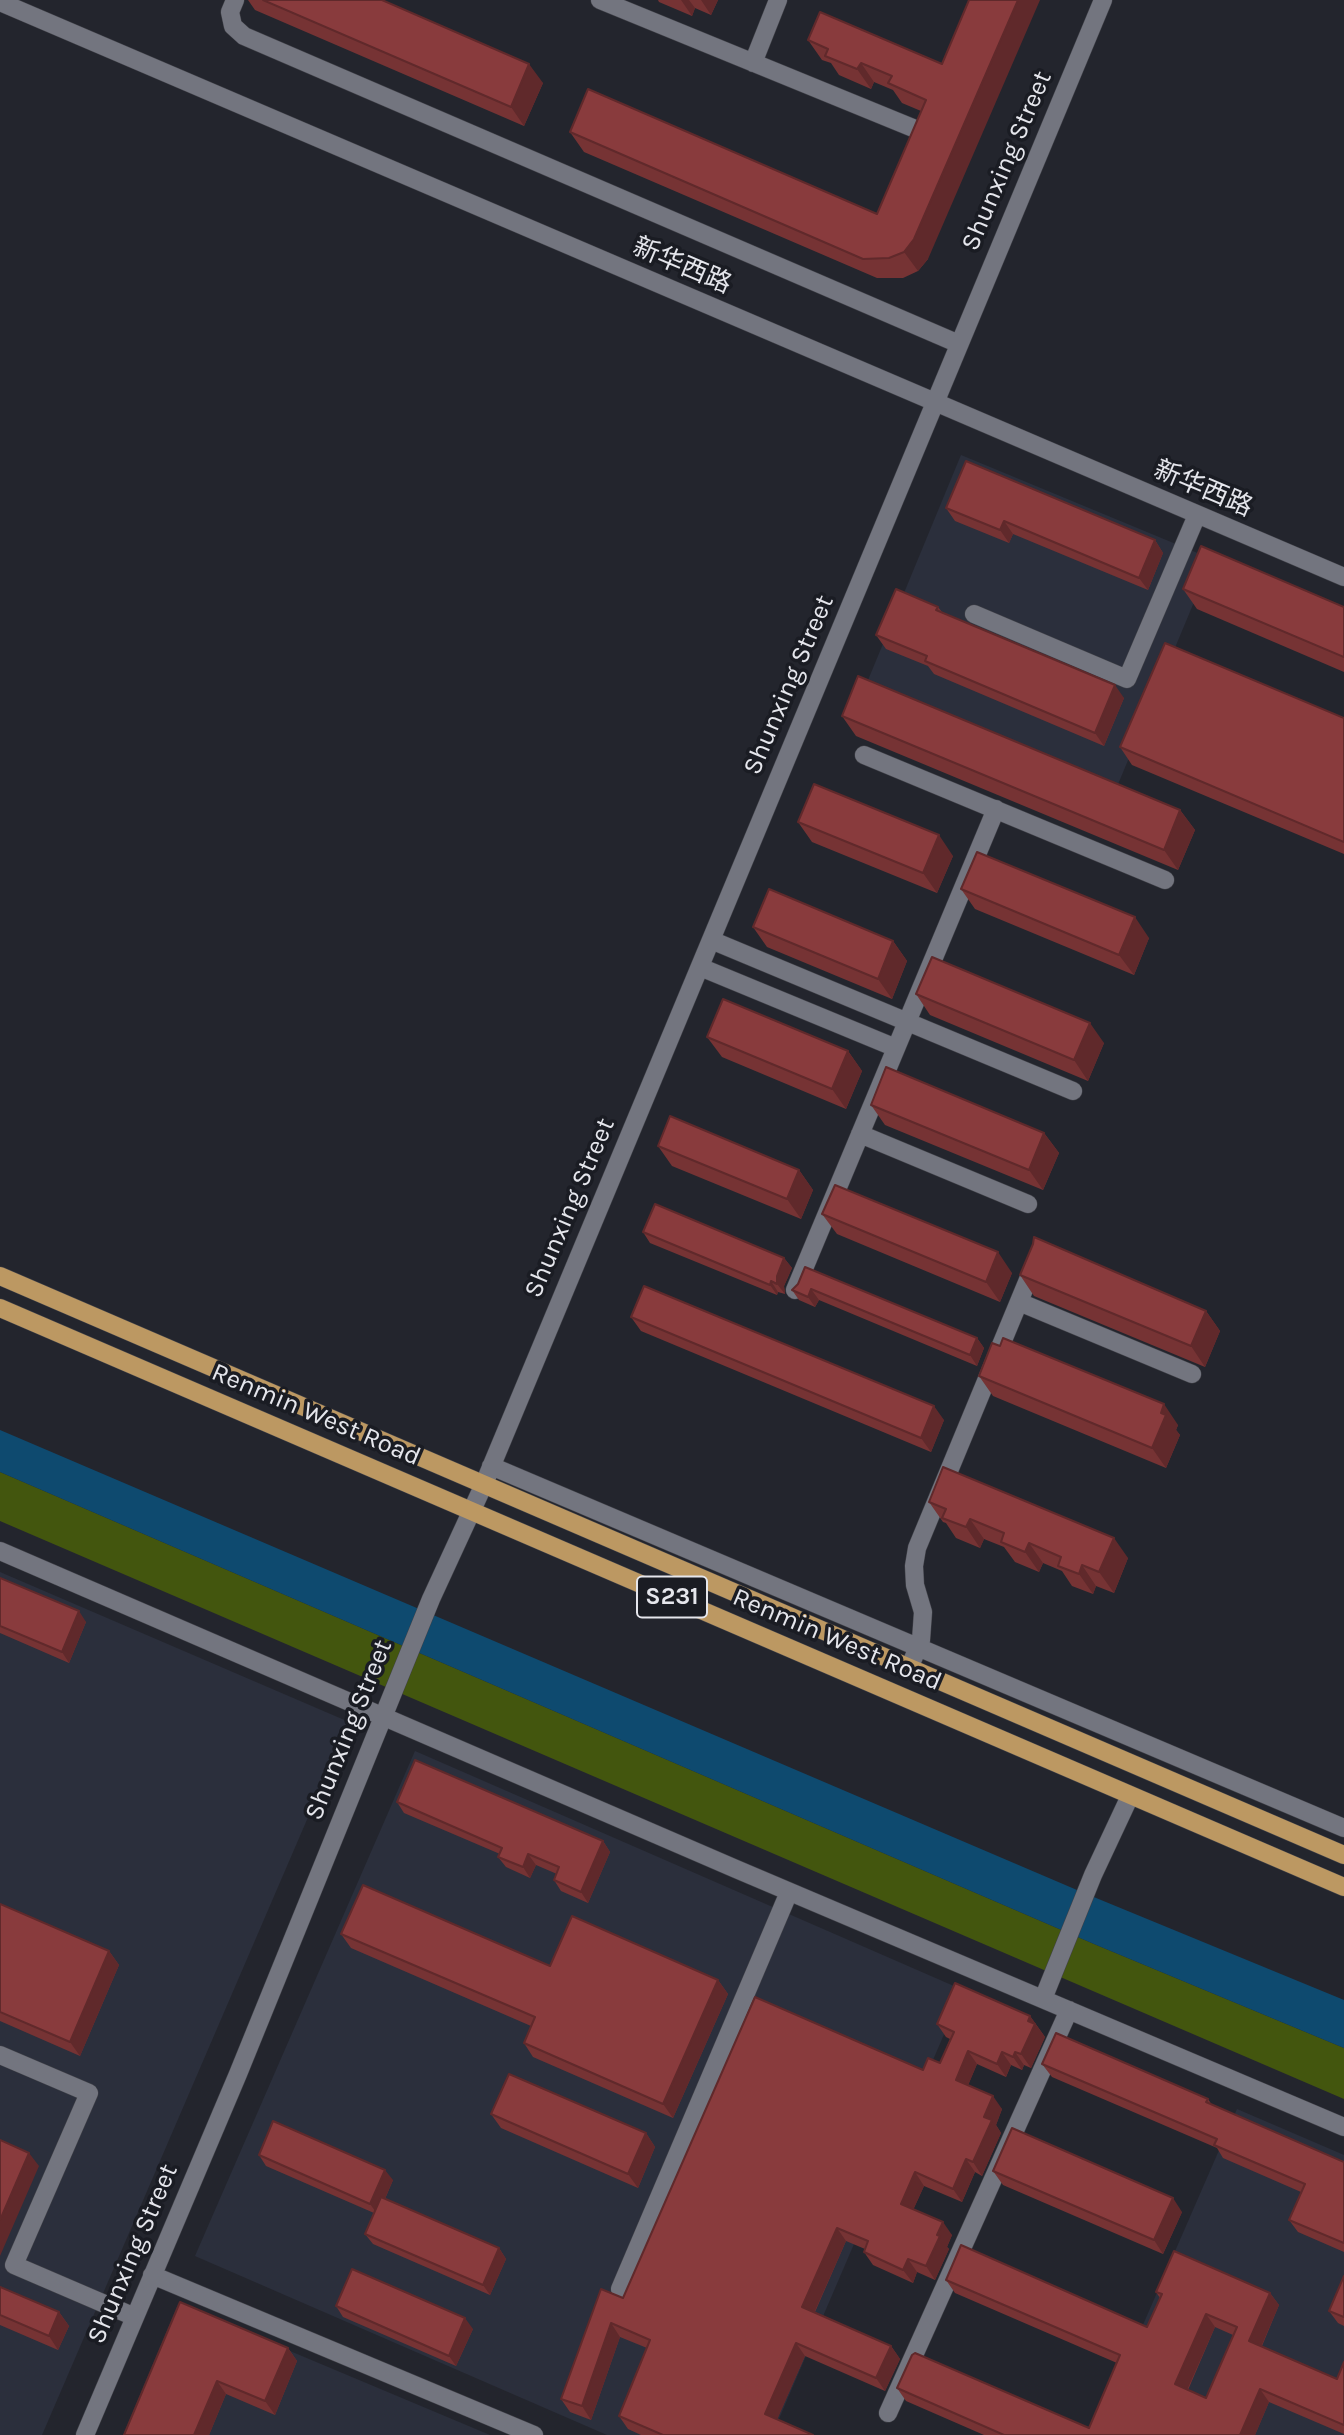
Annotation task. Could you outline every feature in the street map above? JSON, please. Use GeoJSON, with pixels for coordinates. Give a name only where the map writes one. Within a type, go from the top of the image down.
{"type":"FeatureCollection","features":[{"type":"Feature","properties":{"kind":"main road","name":"Renmin West Road"},"geometry":{"type":"LineString","coordinates":[[0,1276],[1344,1855]]}},
{"type":"Feature","properties":{"kind":"main road","name":"Renmin West Road"},"geometry":{"type":"LineString","coordinates":[[0,1308],[1344,1887]]}},
{"type":"Feature","properties":{"kind":"street"},"geometry":{"type":"LineString","coordinates":[[235,0],[230,12],[233,26],[244,36],[959,344]]}},
{"type":"Feature","properties":{"kind":"street"},"geometry":{"type":"LineString","coordinates":[[600,0],[913,128]]}},
{"type":"Feature","properties":{"kind":"street"},"geometry":{"type":"LineString","coordinates":[[753,63],[778,0]]}},
{"type":"Feature","properties":{"kind":"street","name":"Shunxing Street"},"geometry":{"type":"LineString","coordinates":[[85,2435],[243,2061],[407,1656],[484,1485],[1102,0]]}},
{"type":"Feature","properties":{"kind":"street","name":"新华西路"},"geometry":{"type":"LineString","coordinates":[[0,2],[1344,577]]}},
{"type":"Feature","properties":{"kind":"street"},"geometry":{"type":"LineString","coordinates":[[974,614],[1127,679],[1197,514]]}},
{"type":"Feature","properties":{"kind":"street"},"geometry":{"type":"LineString","coordinates":[[864,755],[1165,880]]}},
{"type":"Feature","properties":{"kind":"street"},"geometry":{"type":"LineString","coordinates":[[795,1290],[996,809]]}},
{"type":"Feature","properties":{"kind":"street"},"geometry":{"type":"LineString","coordinates":[[711,940],[1073,1091]]}},
{"type":"Feature","properties":{"kind":"street"},"geometry":{"type":"LineString","coordinates":[[699,967],[896,1048]]}},
{"type":"Feature","properties":{"kind":"street"},"geometry":{"type":"LineString","coordinates":[[860,1134],[1028,1204]]}},
{"type":"Feature","properties":{"kind":"street"},"geometry":{"type":"LineString","coordinates":[[909,1668],[921,1640],[923,1612],[915,1585],[917,1548],[1037,1259]]}},
{"type":"Feature","properties":{"kind":"street"},"geometry":{"type":"LineString","coordinates":[[1019,1302],[1192,1374]]}},
{"type":"Feature","properties":{"kind":"street"},"geometry":{"type":"LineString","coordinates":[[491,1466],[1344,1828]]}},
{"type":"Feature","properties":{"kind":"street"},"geometry":{"type":"LineString","coordinates":[[0,1551],[382,1718],[1344,2127]]}},
{"type":"Feature","properties":{"kind":"street"},"geometry":{"type":"LineString","coordinates":[[1043,1999],[1093,1875],[1130,1796]]}},
{"type":"Feature","properties":{"kind":"street"},"geometry":{"type":"LineString","coordinates":[[620,2289],[789,1892]]}},
{"type":"Feature","properties":{"kind":"street"},"geometry":{"type":"LineString","coordinates":[[888,2413],[1069,2010]]}},
{"type":"Feature","properties":{"kind":"street"},"geometry":{"type":"LineString","coordinates":[[0,2054],[89,2093],[14,2265],[135,2317]]}},
{"type":"Feature","properties":{"kind":"street"},"geometry":{"type":"LineString","coordinates":[[152,2276],[534,2435]]}},
{"type":"Feature","properties":{"kind":"shaded area"},"geometry":{"type":"Polygon","coordinates":[[[961,455],[1212,559],[1116,789],[866,685],[961,455]]]}},
{"type":"Feature","properties":{"kind":"shaded area"},"geometry":{"type":"Polygon","coordinates":[[[0,1572],[349,1722],[42,2435],[0,2435],[0,1572]]]}},
{"type":"Feature","properties":{"kind":"shaded area"},"geometry":{"type":"Polygon","coordinates":[[[415,1751],[963,1990],[772,2435],[607,2435],[195,2256],[415,1751]]]}},
{"type":"Feature","properties":{"kind":"shaded area"},"geometry":{"type":"Polygon","coordinates":[[[1237,2109],[1344,2155],[1344,2435],[1095,2435],[1237,2109]]]}},
{"type":"Feature","properties":{"kind":"shaded area"},"geometry":{"type":"Polygon","coordinates":[[[178,2304],[490,2435],[123,2435],[178,2304]]]}},
{"type":"Feature","properties":{"kind":"green space"},"geometry":{"type":"Polygon","coordinates":[[[0,1472],[1094,1944],[1344,2048],[1344,2099],[0,1521],[0,1472]]]}},
{"type":"Feature","properties":{"kind":"water"},"geometry":{"type":"Polygon","coordinates":[[[0,1430],[1084,1893],[1344,2000],[1344,2048],[1094,1944],[0,1472],[0,1430]]]}},
{"type":"Feature","properties":{"kind":"building"},"geometry":{"type":"Polygon","coordinates":[[[263,0],[382,0],[529,64],[511,107],[263,0]]]}},
{"type":"Feature","properties":{"kind":"building"},"geometry":{"type":"Polygon","coordinates":[[[969,0],[1018,0],[914,239],[904,252],[889,258],[863,259],[570,132],[588,89],[877,214],[926,100],[888,83],[892,76],[861,63],[857,69],[825,56],[828,49],[808,40],[820,12],[942,64],[969,0]]]}},
{"type":"Feature","properties":{"kind":"building"},"geometry":{"type":"Polygon","coordinates":[[[966,461],[1155,540],[1139,578],[1004,521],[1000,530],[946,508],[966,461]]]}},
{"type":"Feature","properties":{"kind":"building"},"geometry":{"type":"Polygon","coordinates":[[[1201,546],[1344,607],[1344,657],[1183,589],[1201,546]]]}},
{"type":"Feature","properties":{"kind":"building"},"geometry":{"type":"Polygon","coordinates":[[[896,589],[938,607],[936,610],[1115,685],[1095,733],[925,661],[927,656],[876,635],[896,589]]]}},
{"type":"Feature","properties":{"kind":"building"},"geometry":{"type":"Polygon","coordinates":[[[1165,643],[1344,718],[1344,842],[1120,747],[1165,643]]]}},
{"type":"Feature","properties":{"kind":"building"},"geometry":{"type":"Polygon","coordinates":[[[858,676],[1180,810],[1164,850],[842,716],[858,676]]]}},
{"type":"Feature","properties":{"kind":"building"},"geometry":{"type":"Polygon","coordinates":[[[814,784],[939,835],[923,873],[798,822],[814,784]]]}},
{"type":"Feature","properties":{"kind":"building"},"geometry":{"type":"Polygon","coordinates":[[[977,852],[1135,917],[1119,955],[961,889],[977,852]]]}},
{"type":"Feature","properties":{"kind":"building"},"geometry":{"type":"Polygon","coordinates":[[[769,889],[893,941],[878,979],[753,927],[769,889]]]}},
{"type":"Feature","properties":{"kind":"building"},"geometry":{"type":"Polygon","coordinates":[[[932,957],[1090,1023],[1074,1060],[916,994],[932,957]]]}},
{"type":"Feature","properties":{"kind":"building"},"geometry":{"type":"Polygon","coordinates":[[[723,999],[848,1051],[832,1089],[707,1037],[723,999]]]}},
{"type":"Feature","properties":{"kind":"building"},"geometry":{"type":"Polygon","coordinates":[[[886,1067],[1044,1133],[1029,1170],[871,1105],[886,1067]]]}},
{"type":"Feature","properties":{"kind":"building"},"geometry":{"type":"Polygon","coordinates":[[[670,1116],[799,1170],[787,1199],[658,1146],[670,1116]]]}},
{"type":"Feature","properties":{"kind":"building"},"geometry":{"type":"Polygon","coordinates":[[[835,1185],[998,1252],[986,1282],[822,1214],[835,1185]]]}},
{"type":"Feature","properties":{"kind":"building"},"geometry":{"type":"Polygon","coordinates":[[[655,1204],[784,1258],[777,1284],[771,1281],[770,1285],[643,1232],[655,1204]]]}},
{"type":"Feature","properties":{"kind":"building"},"geometry":{"type":"Polygon","coordinates":[[[1034,1237],[1206,1311],[1191,1346],[1020,1275],[1034,1237]]]}},
{"type":"Feature","properties":{"kind":"building"},"geometry":{"type":"Polygon","coordinates":[[[805,1267],[977,1338],[970,1355],[811,1289],[808,1297],[792,1290],[798,1284],[805,1267]]]}},
{"type":"Feature","properties":{"kind":"building"},"geometry":{"type":"Polygon","coordinates":[[[644,1286],[934,1406],[921,1438],[631,1317],[644,1286]]]}},
{"type":"Feature","properties":{"kind":"building"},"geometry":{"type":"Polygon","coordinates":[[[1003,1338],[1164,1404],[1161,1413],[1166,1415],[1152,1448],[979,1376],[992,1343],[1000,1346],[1003,1338]]]}},
{"type":"Feature","properties":{"kind":"building"},"geometry":{"type":"Polygon","coordinates":[[[943,1467],[1114,1538],[1099,1572],[1082,1565],[1079,1574],[1058,1566],[1061,1557],[1029,1543],[1025,1552],[1001,1542],[1004,1533],[970,1519],[966,1527],[942,1518],[946,1509],[929,1502],[943,1467]]]}},
{"type":"Feature","properties":{"kind":"building"},"geometry":{"type":"Polygon","coordinates":[[[0,1578],[79,1611],[62,1652],[0,1626],[0,1578]]]}},
{"type":"Feature","properties":{"kind":"building"},"geometry":{"type":"Polygon","coordinates":[[[415,1760],[603,1841],[581,1892],[554,1880],[559,1867],[528,1854],[523,1867],[498,1857],[502,1848],[397,1802],[415,1760]]]}},
{"type":"Feature","properties":{"kind":"building"},"geometry":{"type":"Polygon","coordinates":[[[363,1885],[550,1966],[572,1916],[718,1980],[663,2104],[524,2043],[535,2017],[341,1934],[363,1885]]]}},
{"type":"Feature","properties":{"kind":"building"},"geometry":{"type":"Polygon","coordinates":[[[0,1904],[109,1951],[70,2042],[0,2012],[0,1904]]]}},
{"type":"Feature","properties":{"kind":"building"},"geometry":{"type":"Polygon","coordinates":[[[955,1983],[1030,2016],[1028,2021],[1035,2024],[1021,2054],[1015,2052],[1013,2057],[1002,2052],[997,2064],[968,2051],[956,2080],[993,2096],[984,2117],[992,2120],[973,2162],[966,2159],[953,2189],[915,2172],[901,2204],[943,2222],[937,2235],[940,2236],[926,2266],[908,2259],[903,2270],[864,2252],[868,2241],[837,2228],[802,2307],[891,2346],[876,2378],[796,2343],[765,2414],[813,2435],[663,2435],[619,2416],[650,2340],[611,2323],[582,2406],[561,2399],[601,2289],[623,2298],[755,1997],[923,2070],[928,2058],[940,2063],[954,2032],[937,2024],[955,1983]]]}},
{"type":"Feature","properties":{"kind":"building"},"geometry":{"type":"Polygon","coordinates":[[[1056,2033],[1344,2162],[1344,2243],[1289,2220],[1305,2184],[1214,2145],[1217,2139],[1042,2064],[1056,2033]]]}},
{"type":"Feature","properties":{"kind":"building"},"geometry":{"type":"Polygon","coordinates":[[[509,2074],[646,2133],[628,2174],[491,2114],[509,2074]]]}},
{"type":"Feature","properties":{"kind":"building"},"geometry":{"type":"Polygon","coordinates":[[[273,2121],[385,2170],[370,2204],[259,2155],[273,2121]]]}},
{"type":"Feature","properties":{"kind":"building"},"geometry":{"type":"Polygon","coordinates":[[[1012,2128],[1173,2198],[1154,2240],[993,2171],[1012,2128]]]}},
{"type":"Feature","properties":{"kind":"building"},"geometry":{"type":"Polygon","coordinates":[[[0,2140],[29,2153],[0,2220],[0,2140]]]}},
{"type":"Feature","properties":{"kind":"building"},"geometry":{"type":"Polygon","coordinates":[[[381,2197],[499,2248],[483,2285],[365,2234],[381,2197]]]}},
{"type":"Feature","properties":{"kind":"building"},"geometry":{"type":"Polygon","coordinates":[[[961,2245],[1147,2327],[1162,2294],[1156,2292],[1174,2251],[1270,2293],[1249,2341],[1337,2379],[1344,2362],[1344,2425],[1260,2389],[1240,2435],[1004,2435],[897,2388],[912,2355],[915,2353],[1089,2428],[1120,2355],[946,2280],[961,2245]],[[1206,2314],[1175,2384],[1206,2398],[1237,2327],[1206,2314]]]}},
{"type":"Feature","properties":{"kind":"building"},"geometry":{"type":"Polygon","coordinates":[[[352,2269],[465,2318],[449,2356],[336,2306],[352,2269]]]}},
{"type":"Feature","properties":{"kind":"building"},"geometry":{"type":"Polygon","coordinates":[[[1344,2276],[1344,2317],[1329,2311],[1344,2276]]]}},
{"type":"Feature","properties":{"kind":"building"},"geometry":{"type":"Polygon","coordinates":[[[0,2287],[59,2312],[49,2336],[0,2315],[0,2287]]]}},
{"type":"Feature","properties":{"kind":"building"},"geometry":{"type":"Polygon","coordinates":[[[180,2302],[288,2348],[265,2401],[217,2381],[194,2435],[124,2435],[180,2302]]]}}]}
